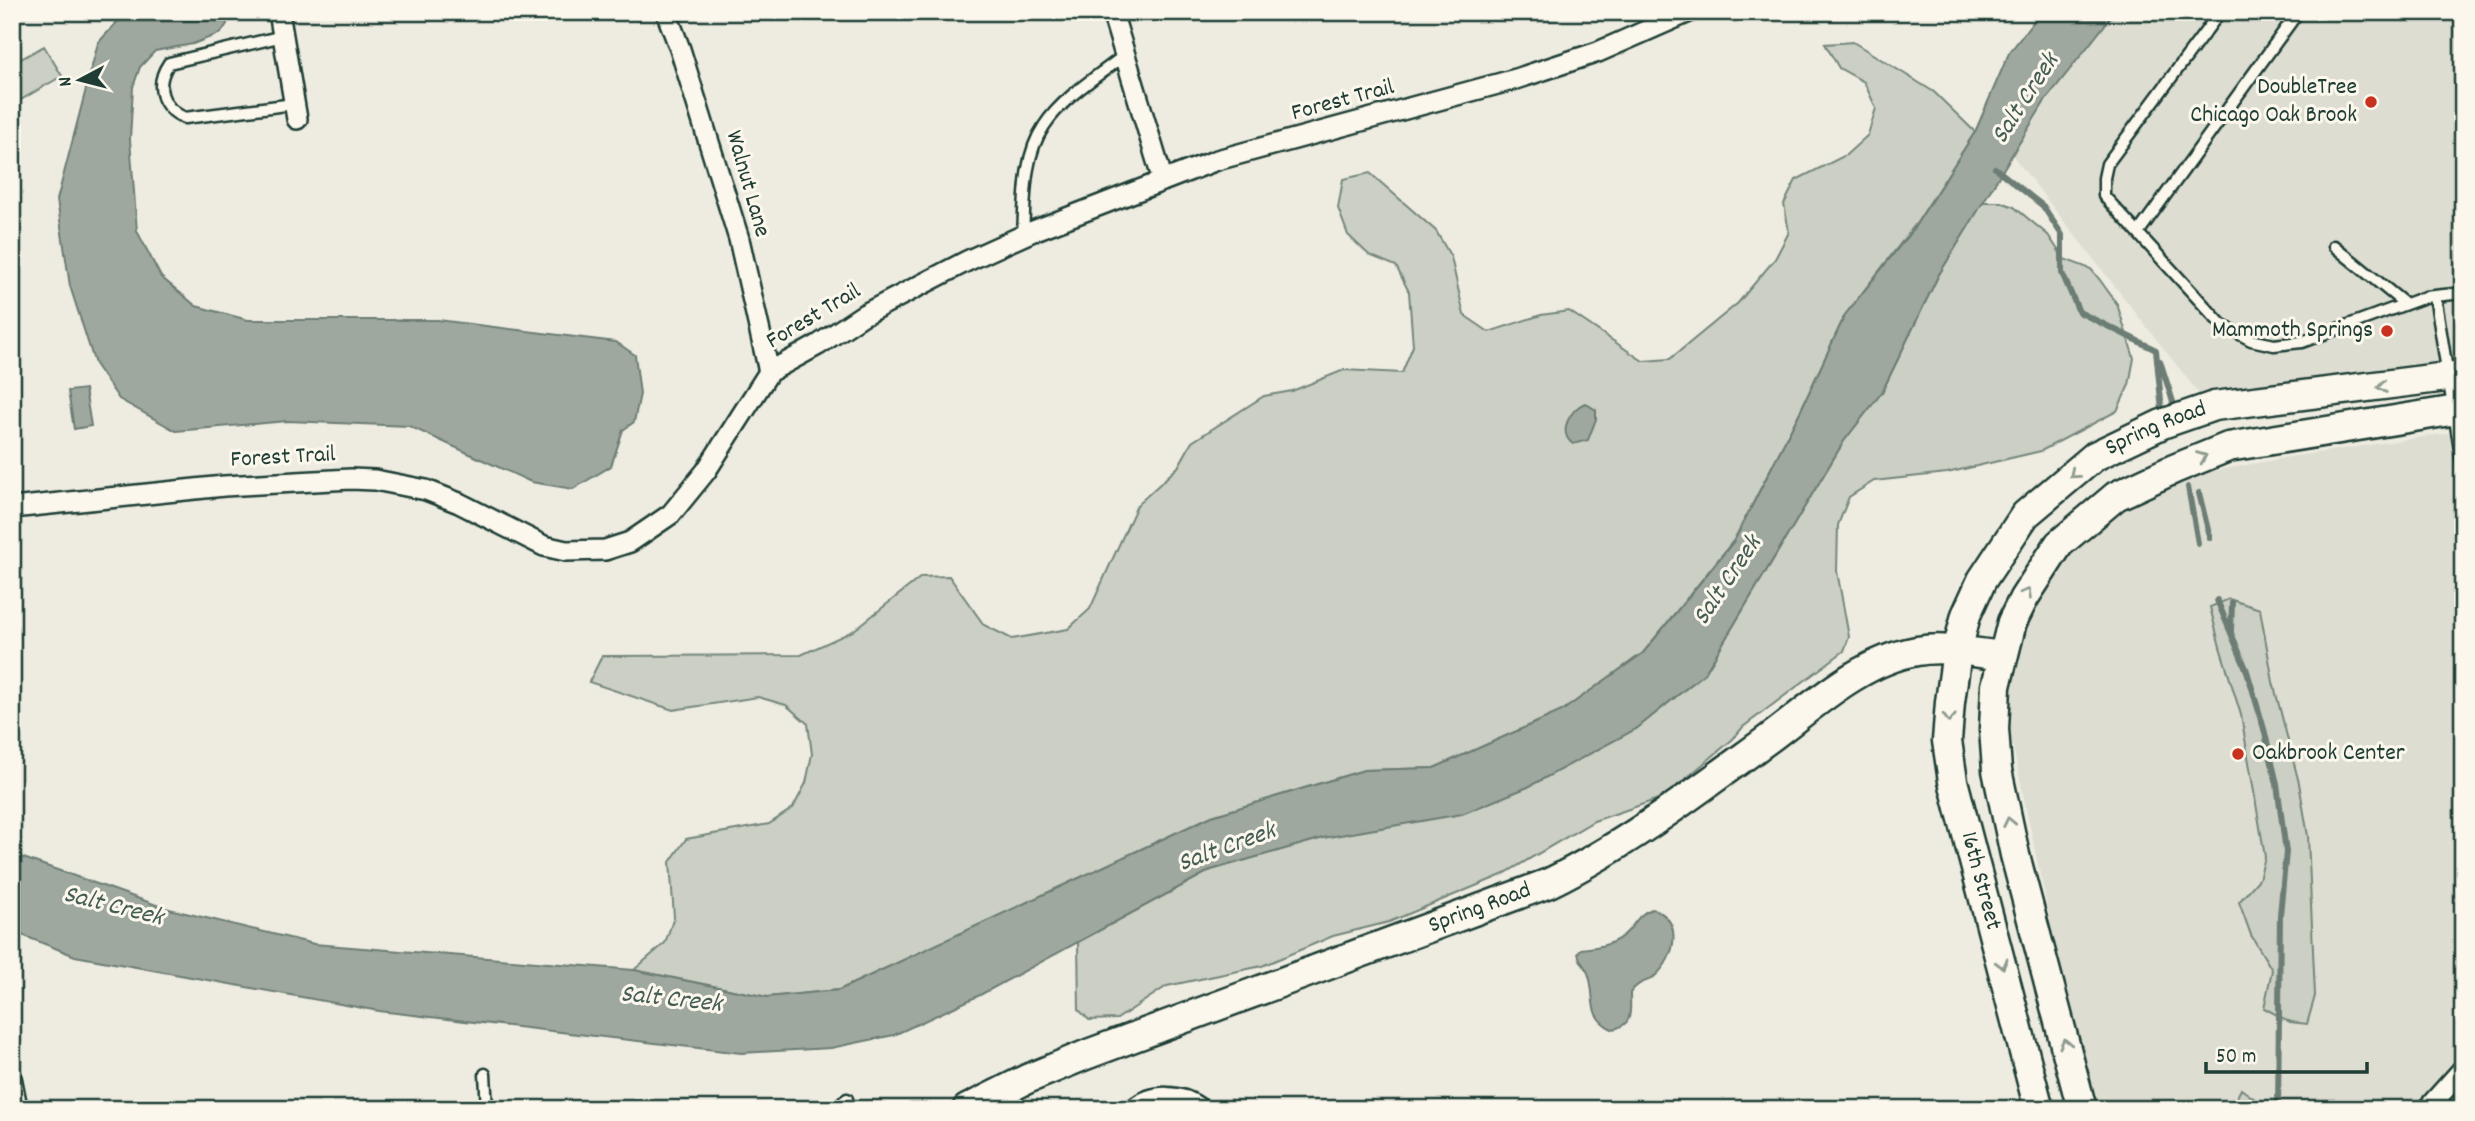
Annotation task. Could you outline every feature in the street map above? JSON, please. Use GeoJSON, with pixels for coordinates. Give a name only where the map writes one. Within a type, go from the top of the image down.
{"type":"FeatureCollection","features":[{"type":"Feature","properties":{"kind":"street"},"geometry":{"type":"LineString","coordinates":[[279,12],[295,112]]}},
{"type":"Feature","properties":{"kind":"street","name":"Walnut Lane"},"geometry":{"type":"LineString","coordinates":[[666,12],[739,239],[769,372]]}},
{"type":"Feature","properties":{"kind":"street"},"geometry":{"type":"LineString","coordinates":[[1112,12],[1163,181]]}},
{"type":"Feature","properties":{"kind":"street","name":"Forest Trail"},"geometry":{"type":"LineString","coordinates":[[12,508],[224,486],[375,480],[426,490],[459,503],[544,546],[583,552],[605,550],[630,542],[671,513],[706,471],[769,372],[818,345],[863,315],[967,261],[1023,236],[1217,160],[1552,67],[1630,39],[1689,12]]}},
{"type":"Feature","properties":{"kind":"street","name":"Spring Road"},"geometry":{"type":"LineString","coordinates":[[1957,651],[1966,615],[1982,580],[2025,515],[2095,456],[2162,424],[2214,406],[2456,376]]}},
{"type":"Feature","properties":{"kind":"street","name":"Spring Road"},"geometry":{"type":"LineString","coordinates":[[967,1109],[1027,1079],[1088,1054],[1549,883],[1659,819],[1877,663],[1918,650],[2002,656],[2012,622],[2024,598],[2059,544],[2116,496],[2228,447],[2458,410]]}},
{"type":"Feature","properties":{"kind":"street","name":"16th Street"},"geometry":{"type":"LineString","coordinates":[[1957,651],[1947,741],[1953,781],[2039,1109]]}},
{"type":"Feature","properties":{"kind":"street","name":"16th Street"},"geometry":{"type":"LineString","coordinates":[[2002,656],[1996,686],[1994,729],[1997,770],[2015,855],[2082,1109]]}},
{"type":"Feature","properties":{"kind":"street"},"geometry":{"type":"LineString","coordinates":[[2427,1109],[2463,1069]]}},
{"type":"Feature","properties":{"kind":"street"},"geometry":{"type":"LineString","coordinates":[[1134,1109],[1157,1098],[1174,1097],[1191,1101],[1200,1109]]}},
{"type":"Feature","properties":{"kind":"lane"},"geometry":{"type":"LineString","coordinates":[[2220,12],[2107,164],[2104,196],[2221,324],[2251,340],[2274,345],[2302,342],[2425,297],[2463,293]]}},
{"type":"Feature","properties":{"kind":"lane"},"geometry":{"type":"LineString","coordinates":[[2138,233],[2298,12]]}},
{"type":"Feature","properties":{"kind":"lane"},"geometry":{"type":"LineString","coordinates":[[283,36],[169,63],[162,73],[162,97],[171,112],[185,118],[295,112]]}},
{"type":"Feature","properties":{"kind":"lane"},"geometry":{"type":"LineString","coordinates":[[1023,236],[1026,179],[1034,147],[1044,125],[1074,94],[1125,55]]}},
{"type":"Feature","properties":{"kind":"lane"},"geometry":{"type":"LineString","coordinates":[[2334,246],[2405,304]]}},
{"type":"Feature","properties":{"kind":"lane"},"geometry":{"type":"LineString","coordinates":[[2435,296],[2456,376],[2463,468]]}},
{"type":"Feature","properties":{"kind":"lane"},"geometry":{"type":"LineString","coordinates":[[15,1074],[22,1109]]}},
{"type":"Feature","properties":{"kind":"lane"},"geometry":{"type":"LineString","coordinates":[[485,1074],[487,1109]]}},
{"type":"Feature","properties":{"kind":"lane"},"geometry":{"type":"LineString","coordinates":[[833,1109],[848,1099]]}},
{"type":"Feature","properties":{"kind":"shaded area"},"geometry":{"type":"Polygon","coordinates":[[[2115,12],[2463,12],[2463,367],[2204,400],[2012,155],[2045,101],[2115,12]]]}},
{"type":"Feature","properties":{"kind":"shaded area"},"geometry":{"type":"Polygon","coordinates":[[[1853,42],[1934,92],[1975,132],[1918,221],[1845,315],[1800,412],[1734,540],[1643,653],[1562,711],[1434,768],[1364,770],[1212,816],[839,990],[767,997],[634,970],[665,943],[674,917],[670,862],[686,839],[769,824],[793,808],[806,783],[812,754],[808,724],[786,705],[758,697],[673,710],[589,682],[602,656],[801,655],[853,631],[921,577],[949,576],[984,625],[1012,639],[1068,629],[1090,609],[1137,505],[1178,467],[1192,442],[1264,396],[1292,391],[1344,370],[1402,373],[1413,346],[1409,292],[1396,266],[1369,255],[1348,235],[1338,208],[1343,179],[1370,173],[1436,231],[1451,257],[1464,315],[1489,332],[1541,315],[1569,311],[1643,361],[1670,359],[1738,303],[1775,259],[1789,232],[1784,204],[1796,180],[1846,155],[1868,135],[1876,108],[1864,82],[1839,68],[1825,44],[1853,42]]]}},
{"type":"Feature","properties":{"kind":"shaded area"},"geometry":{"type":"Polygon","coordinates":[[[44,46],[62,76],[12,105],[12,64],[44,46]]]}},
{"type":"Feature","properties":{"kind":"shaded area"},"geometry":{"type":"Polygon","coordinates":[[[1983,202],[2001,202],[2014,207],[2048,235],[2064,259],[2091,269],[2117,304],[2134,358],[2129,385],[2117,411],[2041,451],[1947,473],[1874,481],[1849,497],[1838,525],[1837,571],[1849,637],[1844,651],[1743,727],[1733,739],[1664,797],[1594,821],[1502,875],[1389,922],[1333,936],[1262,966],[1167,986],[1117,1019],[1089,1020],[1079,1010],[1078,942],[1211,870],[1323,838],[1636,729],[1705,673],[1844,441],[1882,392],[1938,276],[1983,202]]]}},
{"type":"Feature","properties":{"kind":"shaded area","name":"Oakbrook Center"},"geometry":{"type":"Polygon","coordinates":[[[2463,431],[2463,1109],[2098,1109],[2055,944],[2009,728],[2017,657],[2035,607],[2065,558],[2125,505],[2187,476],[2289,457],[2463,431]]]}},
{"type":"Feature","properties":{"kind":"shaded area"},"geometry":{"type":"Polygon","coordinates":[[[2229,599],[2260,609],[2273,682],[2299,783],[2308,836],[2315,996],[2307,1024],[2290,1022],[2264,1008],[2272,970],[2251,935],[2239,902],[2259,879],[2265,857],[2241,715],[2210,607],[2229,599]]]}},
{"type":"Feature","properties":{"kind":"shaded area"},"geometry":{"type":"Polygon","coordinates":[[[2241,1089],[2259,1102],[2261,1109],[2231,1109],[2241,1089]]]}},
{"type":"Feature","properties":{"kind":"water"},"geometry":{"type":"Polygon","coordinates":[[[126,12],[224,12],[227,24],[221,33],[193,44],[155,51],[140,67],[133,87],[130,139],[137,231],[161,277],[196,306],[248,320],[438,320],[616,342],[635,355],[640,394],[634,422],[623,430],[611,466],[573,489],[531,482],[409,426],[287,421],[176,431],[119,399],[95,364],[70,286],[57,200],[98,43],[126,12]]]}},
{"type":"Feature","properties":{"kind":"water","name":"Salt Creek"},"geometry":{"type":"Polygon","coordinates":[[[2041,12],[2115,12],[2045,101],[1938,276],[1882,392],[1844,441],[1705,673],[1636,729],[1528,787],[1462,814],[1323,838],[1211,870],[980,995],[894,1035],[831,1048],[741,1053],[379,1011],[75,956],[12,931],[12,854],[165,908],[314,944],[634,970],[767,997],[839,990],[1212,816],[1364,770],[1434,768],[1562,711],[1643,653],[1734,541],[1800,412],[1845,315],[1914,228],[1975,132],[2009,53],[2041,12]]]}},
{"type":"Feature","properties":{"kind":"water"},"geometry":{"type":"Polygon","coordinates":[[[85,389],[91,426],[74,429],[68,391],[85,389]]]}},
{"type":"Feature","properties":{"kind":"water"},"geometry":{"type":"Polygon","coordinates":[[[1585,403],[1596,410],[1596,419],[1588,440],[1573,444],[1566,434],[1567,422],[1575,410],[1585,403]]]}},
{"type":"Feature","properties":{"kind":"water"},"geometry":{"type":"Polygon","coordinates":[[[1652,909],[1662,914],[1673,929],[1672,949],[1656,975],[1630,993],[1630,1012],[1624,1025],[1612,1029],[1598,1018],[1595,1012],[1591,981],[1578,953],[1581,949],[1618,939],[1641,915],[1652,909]]]}},
{"type":"Feature","properties":{"kind":"waterway"},"geometry":{"type":"LineString","coordinates":[[1995,168],[2043,206],[2062,235],[2062,273],[2079,312],[2156,350],[2162,411]]}},
{"type":"Feature","properties":{"kind":"waterway"},"geometry":{"type":"LineString","coordinates":[[2160,361],[2174,405]]}},
{"type":"Feature","properties":{"kind":"waterway"},"geometry":{"type":"LineString","coordinates":[[2188,487],[2198,543]]}},
{"type":"Feature","properties":{"kind":"waterway"},"geometry":{"type":"LineString","coordinates":[[2199,493],[2210,538]]}},
{"type":"Feature","properties":{"kind":"waterway"},"geometry":{"type":"LineString","coordinates":[[2217,600],[2247,671],[2264,729],[2277,784],[2286,852],[2280,915],[2278,1109]]}},
{"type":"Feature","properties":{"kind":"waterway"},"geometry":{"type":"LineString","coordinates":[[2231,631],[2232,603]]}},
{"type":"Feature","properties":{"kind":"place","name":"DoubleTree Chicago Oak Brook"},"geometry":{"type":"Point","coordinates":[2371,102]}},
{"type":"Feature","properties":{"kind":"place","name":"Mammoth Springs"},"geometry":{"type":"Point","coordinates":[2387,331]}},
{"type":"Feature","properties":{"kind":"place","name":"Oakbrook Center"},"geometry":{"type":"Point","coordinates":[2238,754]}}]}
